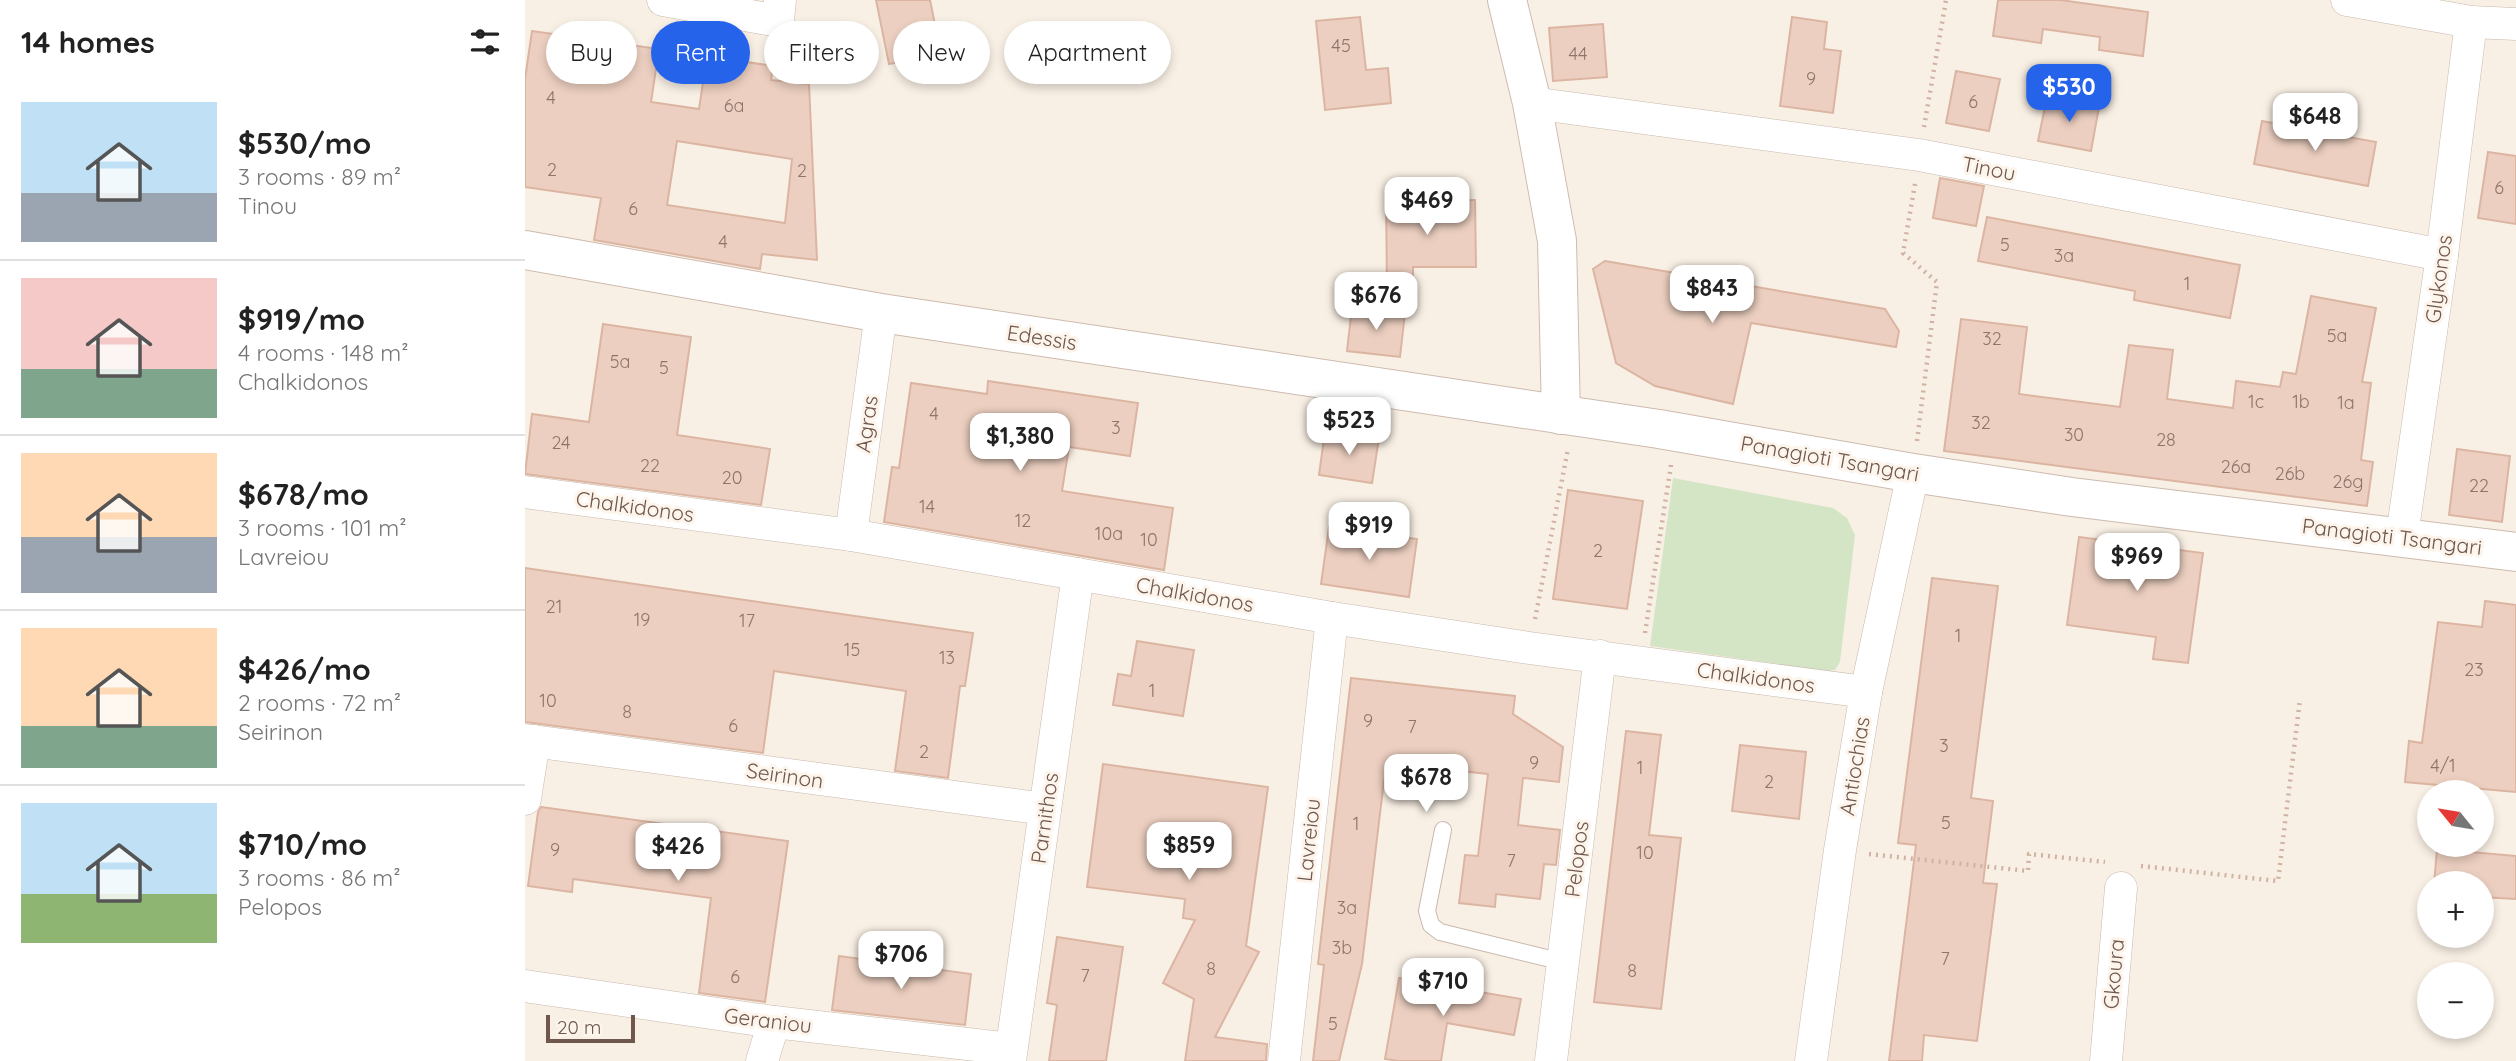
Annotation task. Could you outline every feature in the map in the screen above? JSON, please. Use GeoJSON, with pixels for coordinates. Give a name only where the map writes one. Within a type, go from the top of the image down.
{"type":"FeatureCollection","features":[{"type":"Feature","properties":{"kind":"main road"},"geometry":{"type":"LineString","coordinates":[[1507,0],[1532,103],[1557,240],[1568,416]]}},
{"type":"Feature","properties":{"kind":"main road","name":"Edessis"},"geometry":{"type":"LineString","coordinates":[[525,250],[881,313],[1568,416]]}},
{"type":"Feature","properties":{"kind":"main road","name":"Panagioti Tsangari"},"geometry":{"type":"LineString","coordinates":[[1568,416],[2072,497],[2516,552]]}},
{"type":"Feature","properties":{"kind":"street"},"geometry":{"type":"LineString","coordinates":[[663,0],[778,21],[780,0]]}},
{"type":"Feature","properties":{"kind":"street"},"geometry":{"type":"LineString","coordinates":[[2347,0],[2380,3],[2471,22],[2516,24]]}},
{"type":"Feature","properties":{"kind":"street","name":"Glykonos"},"geometry":{"type":"LineString","coordinates":[[2402,536],[2442,255],[2471,22]]}},
{"type":"Feature","properties":{"kind":"street","name":"Tinou"},"geometry":{"type":"LineString","coordinates":[[1532,103],[1919,155],[2442,255]]}},
{"type":"Feature","properties":{"kind":"street","name":"Agras"},"geometry":{"type":"LineString","coordinates":[[851,535],[881,313]]}},
{"type":"Feature","properties":{"kind":"street","name":"Antiochias"},"geometry":{"type":"LineString","coordinates":[[1811,1061],[1840,850],[1866,692],[1913,473]]}},
{"type":"Feature","properties":{"kind":"street","name":"Chalkidonos"},"geometry":{"type":"LineString","coordinates":[[525,492],[851,535],[1332,618],[1529,648],[1866,692]]}},
{"type":"Feature","properties":{"kind":"street","name":"Parnithos"},"geometry":{"type":"LineString","coordinates":[[1011,1055],[1078,574]]}},
{"type":"Feature","properties":{"kind":"street","name":"Lavreiou"},"geometry":{"type":"LineString","coordinates":[[1284,1061],[1332,618]]}},
{"type":"Feature","properties":{"kind":"street","name":"Pelopos"},"geometry":{"type":"LineString","coordinates":[[1551,1061],[1600,656]]}},
{"type":"Feature","properties":{"kind":"street"},"geometry":{"type":"LineString","coordinates":[[525,799],[530,741]]}},
{"type":"Feature","properties":{"kind":"street","name":"Seirinon"},"geometry":{"type":"LineString","coordinates":[[530,741],[1045,809]]}},
{"type":"Feature","properties":{"kind":"street","name":"Gkoura"},"geometry":{"type":"LineString","coordinates":[[2105,1061],[2122,872]]}},
{"type":"Feature","properties":{"kind":"street","name":"Geraniou"},"geometry":{"type":"LineString","coordinates":[[525,986],[1011,1055]]}},
{"type":"Feature","properties":{"kind":"street"},"geometry":{"type":"LineString","coordinates":[[762,1061],[774,1022]]}},
{"type":"Feature","properties":{"kind":"lane"},"geometry":{"type":"LineString","coordinates":[[1443,830],[1427,911],[1431,925],[1440,932],[1563,962]]}},
{"type":"Feature","properties":{"kind":"path"},"geometry":{"type":"LineString","coordinates":[[1913,473],[1937,282],[1903,254],[1946,0]]}},
{"type":"Feature","properties":{"kind":"path"},"geometry":{"type":"LineString","coordinates":[[1529,648],[1568,416]]}},
{"type":"Feature","properties":{"kind":"path"},"geometry":{"type":"LineString","coordinates":[[1641,662],[1675,432]]}},
{"type":"Feature","properties":{"kind":"path"},"geometry":{"type":"LineString","coordinates":[[1840,850],[2028,871],[2029,854],[2122,872],[2277,881],[2300,699]]}},
{"type":"Feature","properties":{"kind":"green space"},"geometry":{"type":"Polygon","coordinates":[[[1673,478],[1833,508],[1847,518],[1855,535],[1840,662],[1835,670],[1650,646],[1673,478]]]}},
{"type":"Feature","properties":{"kind":"building"},"geometry":{"type":"Polygon","coordinates":[[[876,0],[930,0],[934,21],[893,21],[893,63],[889,64],[876,0]]]}},
{"type":"Feature","properties":{"kind":"building"},"geometry":{"type":"Polygon","coordinates":[[[1998,0],[2060,0],[2148,12],[2143,56],[2099,50],[2100,37],[2043,29],[2041,43],[1993,36],[1998,0]]]}},
{"type":"Feature","properties":{"kind":"building"},"geometry":{"type":"Polygon","coordinates":[[[1360,17],[1366,70],[1388,68],[1391,103],[1325,110],[1316,21],[1360,17]]]}},
{"type":"Feature","properties":{"kind":"building"},"geometry":{"type":"Polygon","coordinates":[[[1792,17],[1827,22],[1824,49],[1841,51],[1833,113],[1780,106],[1792,17]]]}},
{"type":"Feature","properties":{"kind":"building"},"geometry":{"type":"Polygon","coordinates":[[[1603,24],[1607,77],[1553,81],[1549,28],[1603,24]]]}},
{"type":"Feature","properties":{"kind":"building"},"geometry":{"type":"Polygon","coordinates":[[[532,31],[546,33],[546,84],[637,84],[637,46],[651,48],[651,84],[654,84],[651,102],[699,109],[703,84],[750,84],[750,63],[764,65],[764,84],[809,84],[817,260],[762,254],[760,269],[594,240],[601,198],[525,187],[525,79],[532,31]],[[677,141],[667,205],[785,223],[792,159],[677,141]]]}},
{"type":"Feature","properties":{"kind":"building"},"geometry":{"type":"Polygon","coordinates":[[[1956,71],[2000,79],[1989,131],[1946,123],[1956,71]]]}},
{"type":"Feature","properties":{"kind":"building"},"geometry":{"type":"Polygon","coordinates":[[[2047,97],[2099,107],[2091,151],[2038,141],[2047,97]]]}},
{"type":"Feature","properties":{"kind":"building"},"geometry":{"type":"Polygon","coordinates":[[[2262,121],[2376,142],[2368,186],[2254,164],[2262,121]]]}},
{"type":"Feature","properties":{"kind":"building"},"geometry":{"type":"Polygon","coordinates":[[[2488,152],[2516,156],[2516,224],[2478,218],[2488,152]]]}},
{"type":"Feature","properties":{"kind":"building"},"geometry":{"type":"Polygon","coordinates":[[[1940,178],[1984,186],[1976,226],[1933,218],[1940,178]]]}},
{"type":"Feature","properties":{"kind":"building"},"geometry":{"type":"Polygon","coordinates":[[[1386,193],[1412,193],[1412,201],[1475,200],[1476,267],[1413,267],[1413,290],[1387,291],[1386,193]]]}},
{"type":"Feature","properties":{"kind":"building"},"geometry":{"type":"Polygon","coordinates":[[[1987,217],[2240,265],[2230,318],[2134,300],[2135,291],[1978,261],[1987,217]]]}},
{"type":"Feature","properties":{"kind":"building"},"geometry":{"type":"Polygon","coordinates":[[[1605,261],[1885,309],[1899,331],[1896,347],[1751,323],[1733,404],[1655,386],[1616,363],[1593,269],[1605,261]]]}},
{"type":"Feature","properties":{"kind":"building"},"geometry":{"type":"Polygon","coordinates":[[[2311,296],[2376,308],[2362,382],[2371,383],[2361,460],[2373,462],[2367,506],[1944,451],[1961,319],[2027,327],[2019,394],[2120,407],[2129,345],[2173,350],[2167,399],[2233,408],[2236,381],[2280,387],[2283,372],[2296,374],[2311,296]]]}},
{"type":"Feature","properties":{"kind":"building"},"geometry":{"type":"Polygon","coordinates":[[[1352,307],[1405,313],[1400,357],[1347,351],[1352,307]]]}},
{"type":"Feature","properties":{"kind":"building"},"geometry":{"type":"Polygon","coordinates":[[[603,324],[691,337],[677,435],[770,449],[761,505],[525,474],[532,414],[589,422],[603,324]]]}},
{"type":"Feature","properties":{"kind":"building"},"geometry":{"type":"Polygon","coordinates":[[[988,381],[1138,403],[1130,456],[1069,447],[1062,491],[1173,508],[1164,570],[884,522],[892,467],[899,468],[911,383],[987,394],[988,381]]]}},
{"type":"Feature","properties":{"kind":"building"},"geometry":{"type":"Polygon","coordinates":[[[1325,431],[1379,438],[1372,483],[1319,475],[1325,431]]]}},
{"type":"Feature","properties":{"kind":"building"},"geometry":{"type":"Polygon","coordinates":[[[2457,449],[2510,456],[2502,522],[2449,515],[2457,449]]]}},
{"type":"Feature","properties":{"kind":"building"},"geometry":{"type":"Polygon","coordinates":[[[1568,490],[1643,501],[1627,609],[1553,599],[1568,490]]]}},
{"type":"Feature","properties":{"kind":"building"},"geometry":{"type":"Polygon","coordinates":[[[1329,527],[1417,539],[1409,597],[1321,584],[1329,527]]]}},
{"type":"Feature","properties":{"kind":"building"},"geometry":{"type":"Polygon","coordinates":[[[2079,537],[2203,553],[2188,663],[2153,659],[2156,637],[2067,625],[2079,537]]]}},
{"type":"Feature","properties":{"kind":"building"},"geometry":{"type":"Polygon","coordinates":[[[525,568],[973,633],[965,686],[960,686],[948,778],[895,771],[906,691],[774,671],[763,753],[525,722],[525,568]]]}},
{"type":"Feature","properties":{"kind":"building"},"geometry":{"type":"Polygon","coordinates":[[[1932,578],[1998,586],[1971,798],[1993,801],[1983,883],[1997,884],[1977,1041],[1924,1035],[1922,1061],[1889,1061],[1916,845],[1898,843],[1932,578]]]}},
{"type":"Feature","properties":{"kind":"building"},"geometry":{"type":"Polygon","coordinates":[[[2485,601],[2516,605],[2516,792],[2494,790],[2494,780],[2405,782],[2409,741],[2422,743],[2438,622],[2482,627],[2485,601]]]}},
{"type":"Feature","properties":{"kind":"building"},"geometry":{"type":"Polygon","coordinates":[[[1137,641],[1194,650],[1183,716],[1113,705],[1118,674],[1131,676],[1137,641]]]}},
{"type":"Feature","properties":{"kind":"building"},"geometry":{"type":"Polygon","coordinates":[[[1351,678],[1515,696],[1513,714],[1563,747],[1559,782],[1523,778],[1518,825],[1560,830],[1556,865],[1544,864],[1540,899],[1496,894],[1495,907],[1459,903],[1465,855],[1478,856],[1488,774],[1394,764],[1384,780],[1362,964],[1339,1061],[1313,1061],[1324,965],[1318,964],[1351,678]]]}},
{"type":"Feature","properties":{"kind":"building"},"geometry":{"type":"Polygon","coordinates":[[[1626,731],[1661,735],[1649,835],[1681,838],[1661,1009],[1594,1002],[1626,731]]]}},
{"type":"Feature","properties":{"kind":"building"},"geometry":{"type":"Polygon","coordinates":[[[1740,745],[1806,752],[1799,819],[1732,811],[1740,745]]]}},
{"type":"Feature","properties":{"kind":"building"},"geometry":{"type":"Polygon","coordinates":[[[1103,764],[1268,787],[1246,946],[1259,952],[1215,1037],[1267,1044],[1266,1061],[1185,1061],[1194,999],[1163,983],[1195,920],[1183,918],[1185,899],[1087,887],[1103,764]]]}},
{"type":"Feature","properties":{"kind":"building"},"geometry":{"type":"Polygon","coordinates":[[[541,807],[788,841],[765,1002],[699,993],[711,898],[573,879],[572,892],[528,886],[538,812],[541,807]]]}},
{"type":"Feature","properties":{"kind":"building"},"geometry":{"type":"Polygon","coordinates":[[[2494,854],[2516,856],[2516,899],[2494,898],[2494,871],[2435,871],[2436,858],[2494,858],[2494,854]]]}},
{"type":"Feature","properties":{"kind":"building"},"geometry":{"type":"Polygon","coordinates":[[[1057,937],[1123,947],[1106,1061],[1049,1061],[1057,1005],[1047,1003],[1057,937]]]}},
{"type":"Feature","properties":{"kind":"building"},"geometry":{"type":"Polygon","coordinates":[[[839,956],[971,974],[965,1025],[832,1010],[839,956]]]}},
{"type":"Feature","properties":{"kind":"building"},"geometry":{"type":"Polygon","coordinates":[[[1399,978],[1521,999],[1514,1035],[1447,1023],[1441,1061],[1385,1059],[1399,978]]]}}]}
